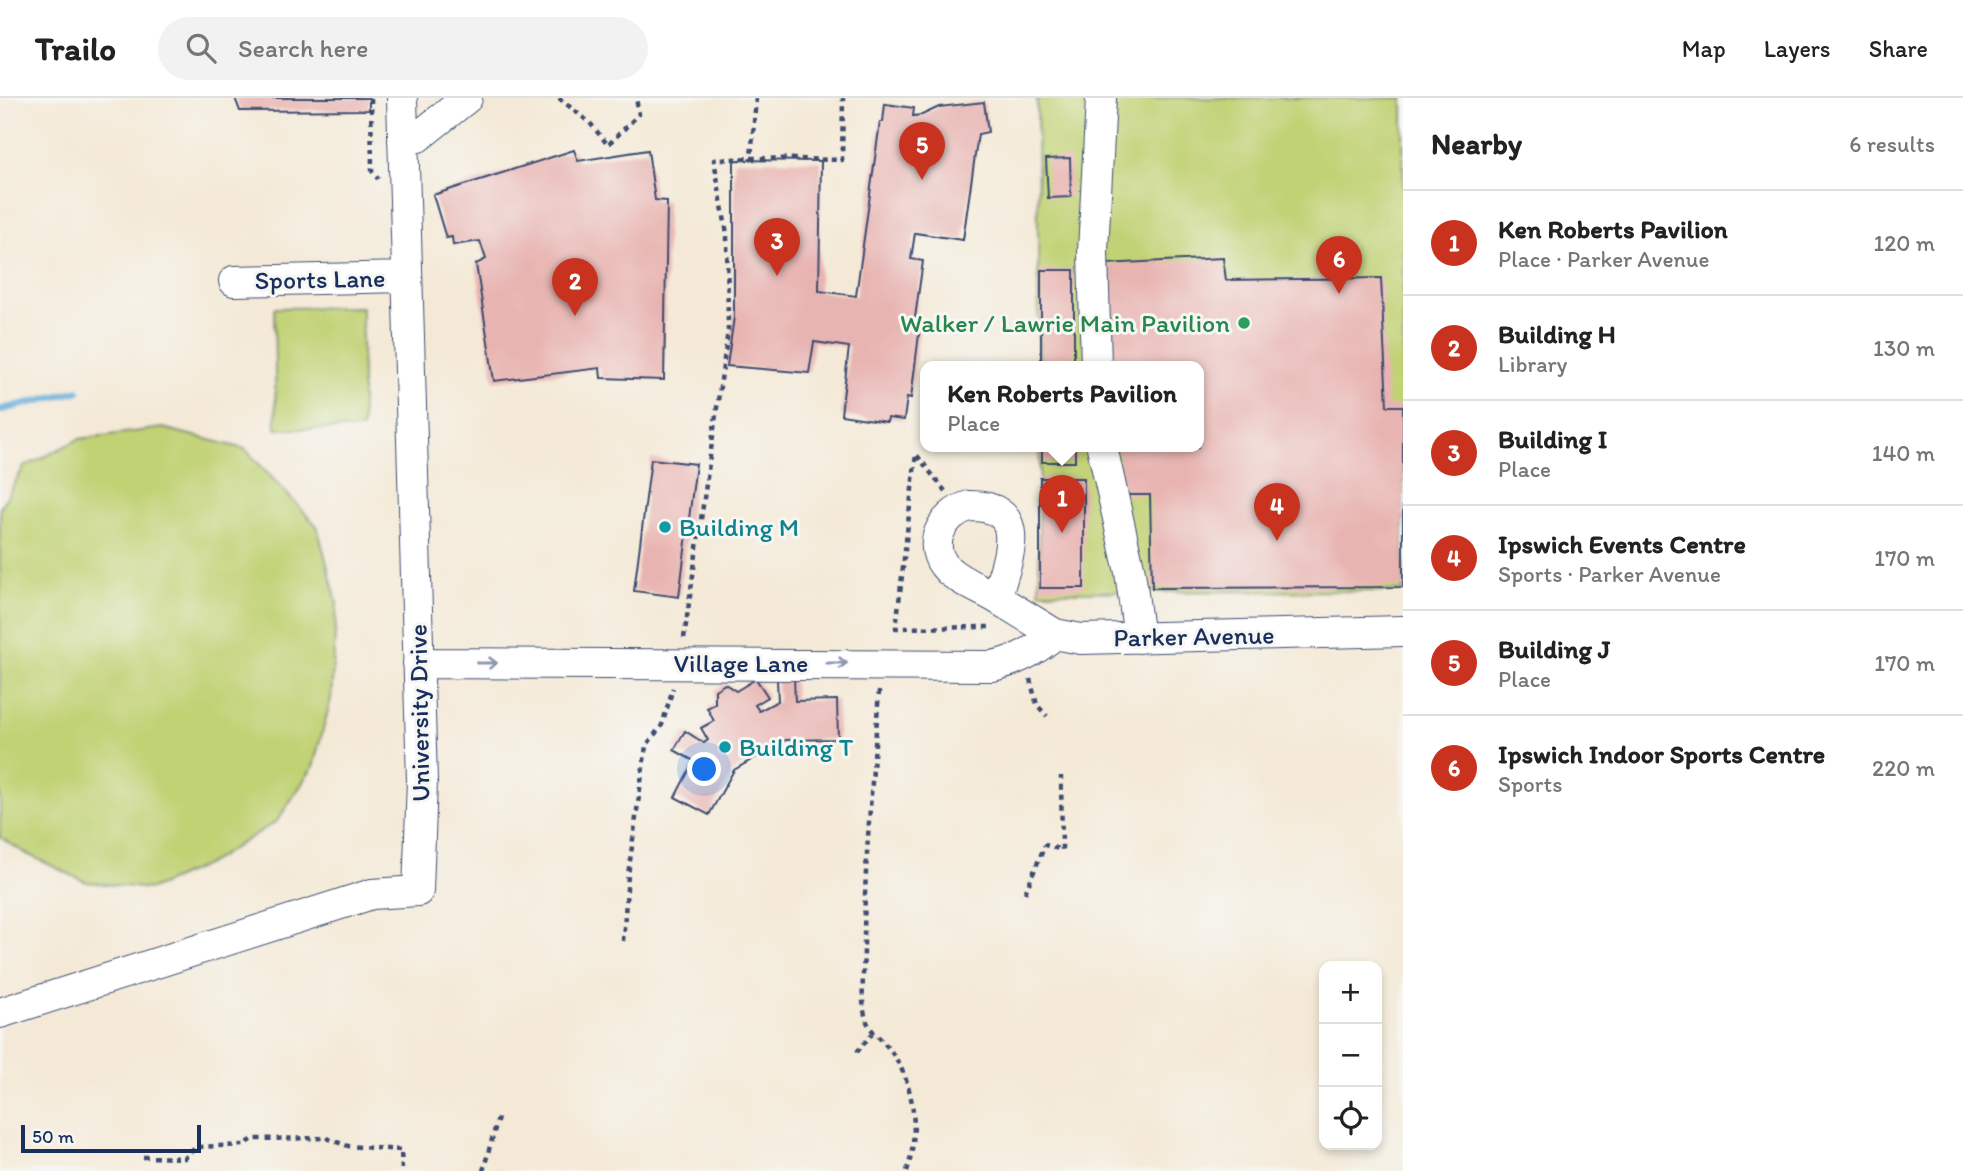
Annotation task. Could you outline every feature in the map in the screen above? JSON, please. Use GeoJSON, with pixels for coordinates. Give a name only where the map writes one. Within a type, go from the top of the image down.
{"type":"FeatureCollection","features":[{"type":"Feature","properties":{"kind":"street","name":"University Drive"},"geometry":{"type":"LineString","coordinates":[[0,1013],[372,894],[418,891],[422,781],[405,277],[402,98]]}},
{"type":"Feature","properties":{"kind":"street"},"geometry":{"type":"LineString","coordinates":[[402,141],[418,137],[467,98]]}},
{"type":"Feature","properties":{"kind":"street"},"geometry":{"type":"LineString","coordinates":[[1096,361],[1093,250],[1101,98]]}},
{"type":"Feature","properties":{"kind":"street","name":"Sports Lane"},"geometry":{"type":"LineString","coordinates":[[234,281],[405,277]]}},
{"type":"Feature","properties":{"kind":"street"},"geometry":{"type":"LineString","coordinates":[[1103,452],[1130,572],[1139,638]]}},
{"type":"Feature","properties":{"kind":"street","name":"Parker Avenue"},"geometry":{"type":"LineString","coordinates":[[996,598],[1055,634],[1081,639],[1403,631]]}},
{"type":"Feature","properties":{"kind":"street","name":"Village Lane"},"geometry":{"type":"LineString","coordinates":[[418,663],[992,666],[1011,662],[1035,650],[1055,634]]}},
{"type":"Feature","properties":{"kind":"path"},"geometry":{"type":"LineString","coordinates":[[559,98],[583,116],[608,145],[639,114],[636,98]]}},
{"type":"Feature","properties":{"kind":"path"},"geometry":{"type":"LineString","coordinates":[[751,158],[756,98]]}},
{"type":"Feature","properties":{"kind":"path"},"geometry":{"type":"LineString","coordinates":[[623,941],[628,875],[646,746],[662,725],[680,663],[728,331],[727,234],[714,160],[842,160],[843,98]]}},
{"type":"Feature","properties":{"kind":"path"},"geometry":{"type":"LineString","coordinates":[[880,664],[864,911],[864,1010],[872,1034],[886,1045],[902,1074],[914,1110],[915,1142],[907,1171]]}},
{"type":"Feature","properties":{"kind":"path"},"geometry":{"type":"LineString","coordinates":[[1025,893],[1045,845],[1062,850],[1061,776]]}},
{"type":"Feature","properties":{"kind":"path"},"geometry":{"type":"LineString","coordinates":[[857,1052],[872,1034]]}},
{"type":"Feature","properties":{"kind":"path"},"geometry":{"type":"LineString","coordinates":[[482,1171],[498,1118]]}},
{"type":"Feature","properties":{"kind":"path"},"geometry":{"type":"LineString","coordinates":[[143,1157],[185,1158],[196,1147],[244,1145],[253,1139],[326,1138],[348,1146],[401,1150],[402,1171]]}},
{"type":"Feature","properties":{"kind":"green space"},"geometry":{"type":"Polygon","coordinates":[[[1037,98],[1403,98],[1403,591],[1039,592],[1040,452],[1204,452],[1204,361],[1039,361],[1037,98]]]}},
{"type":"Feature","properties":{"kind":"green space"},"geometry":{"type":"Polygon","coordinates":[[[362,307],[362,429],[276,429],[274,308],[362,307]]]}},
{"type":"Feature","properties":{"kind":"green space"},"geometry":{"type":"Polygon","coordinates":[[[163,428],[245,449],[317,526],[337,602],[331,699],[313,767],[277,821],[208,864],[151,889],[86,882],[25,853],[0,837],[0,508],[24,467],[79,439],[163,428]]]}},
{"type":"Feature","properties":{"kind":"building"},"geometry":{"type":"Polygon","coordinates":[[[235,98],[369,98],[369,110],[240,111],[235,98]]]}},
{"type":"Feature","properties":{"kind":"building"},"geometry":{"type":"Polygon","coordinates":[[[984,102],[988,132],[978,134],[963,240],[915,233],[911,259],[923,261],[914,325],[920,326],[911,398],[907,397],[904,420],[888,418],[887,422],[841,415],[849,347],[814,342],[809,373],[727,366],[734,317],[734,160],[821,161],[819,291],[856,296],[880,122],[883,122],[885,104],[914,108],[913,116],[939,107],[984,102]]]}},
{"type":"Feature","properties":{"kind":"building"},"geometry":{"type":"Polygon","coordinates":[[[574,150],[578,161],[648,150],[655,200],[667,201],[664,380],[601,378],[600,368],[494,381],[476,264],[486,259],[480,241],[453,245],[452,237],[446,238],[433,195],[574,150]]]}},
{"type":"Feature","properties":{"kind":"building"},"geometry":{"type":"Polygon","coordinates":[[[1070,158],[1071,197],[1048,198],[1046,159],[1070,158]]]}},
{"type":"Feature","properties":{"kind":"building"},"geometry":{"type":"Polygon","coordinates":[[[1223,258],[1226,280],[1381,278],[1387,406],[1403,406],[1403,587],[1152,588],[1150,495],[1125,495],[1118,478],[1119,452],[1204,452],[1204,361],[1105,361],[1104,264],[1223,258]]]}},
{"type":"Feature","properties":{"kind":"building"},"geometry":{"type":"Polygon","coordinates":[[[1041,270],[1074,270],[1074,361],[1041,361],[1041,270]]]}},
{"type":"Feature","properties":{"kind":"building"},"geometry":{"type":"Polygon","coordinates":[[[1042,452],[1075,452],[1075,462],[1042,462],[1042,452]]]}},
{"type":"Feature","properties":{"kind":"building","name":"Building M"},"geometry":{"type":"Polygon","coordinates":[[[651,459],[696,464],[679,597],[634,591],[651,459]]]}},
{"type":"Feature","properties":{"kind":"building"},"geometry":{"type":"Polygon","coordinates":[[[1040,478],[1084,478],[1084,588],[1040,588],[1040,478]]]}},
{"type":"Feature","properties":{"kind":"building","name":"Building T"},"geometry":{"type":"Polygon","coordinates":[[[794,678],[795,701],[837,700],[838,739],[786,740],[734,770],[709,815],[675,797],[694,761],[674,750],[685,731],[704,743],[708,740],[701,728],[714,721],[707,708],[715,704],[715,690],[725,684],[736,691],[756,679],[768,697],[755,705],[759,711],[778,701],[777,679],[794,678]]]}},
{"type":"Feature","properties":{"kind":"waterway"},"geometry":{"type":"LineString","coordinates":[[0,410],[78,391]]}},
{"type":"Feature","properties":{"kind":"place","name":"Building J"},"geometry":{"type":"Point","coordinates":[922,180]}},
{"type":"Feature","properties":{"kind":"place","name":"Building I"},"geometry":{"type":"Point","coordinates":[777,276]}},
{"type":"Feature","properties":{"kind":"place","name":"Ipswich Indoor Sports Centre"},"geometry":{"type":"Point","coordinates":[1339,294]}},
{"type":"Feature","properties":{"kind":"place","name":"Building H"},"geometry":{"type":"Point","coordinates":[575,316]}},
{"type":"Feature","properties":{"kind":"place","name":"Walker / Lawrie Main Pavilion"},"geometry":{"type":"Point","coordinates":[1244,323]}},
{"type":"Feature","properties":{"kind":"place","name":"Building M"},"geometry":{"type":"Point","coordinates":[665,527]}},
{"type":"Feature","properties":{"kind":"place","name":"Ken Roberts Pavilion"},"geometry":{"type":"Point","coordinates":[1062,533]}},
{"type":"Feature","properties":{"kind":"place","name":"Ipswich Events Centre"},"geometry":{"type":"Point","coordinates":[1277,541]}},
{"type":"Feature","properties":{"kind":"place","name":"Building T"},"geometry":{"type":"Point","coordinates":[725,747]}}]}
